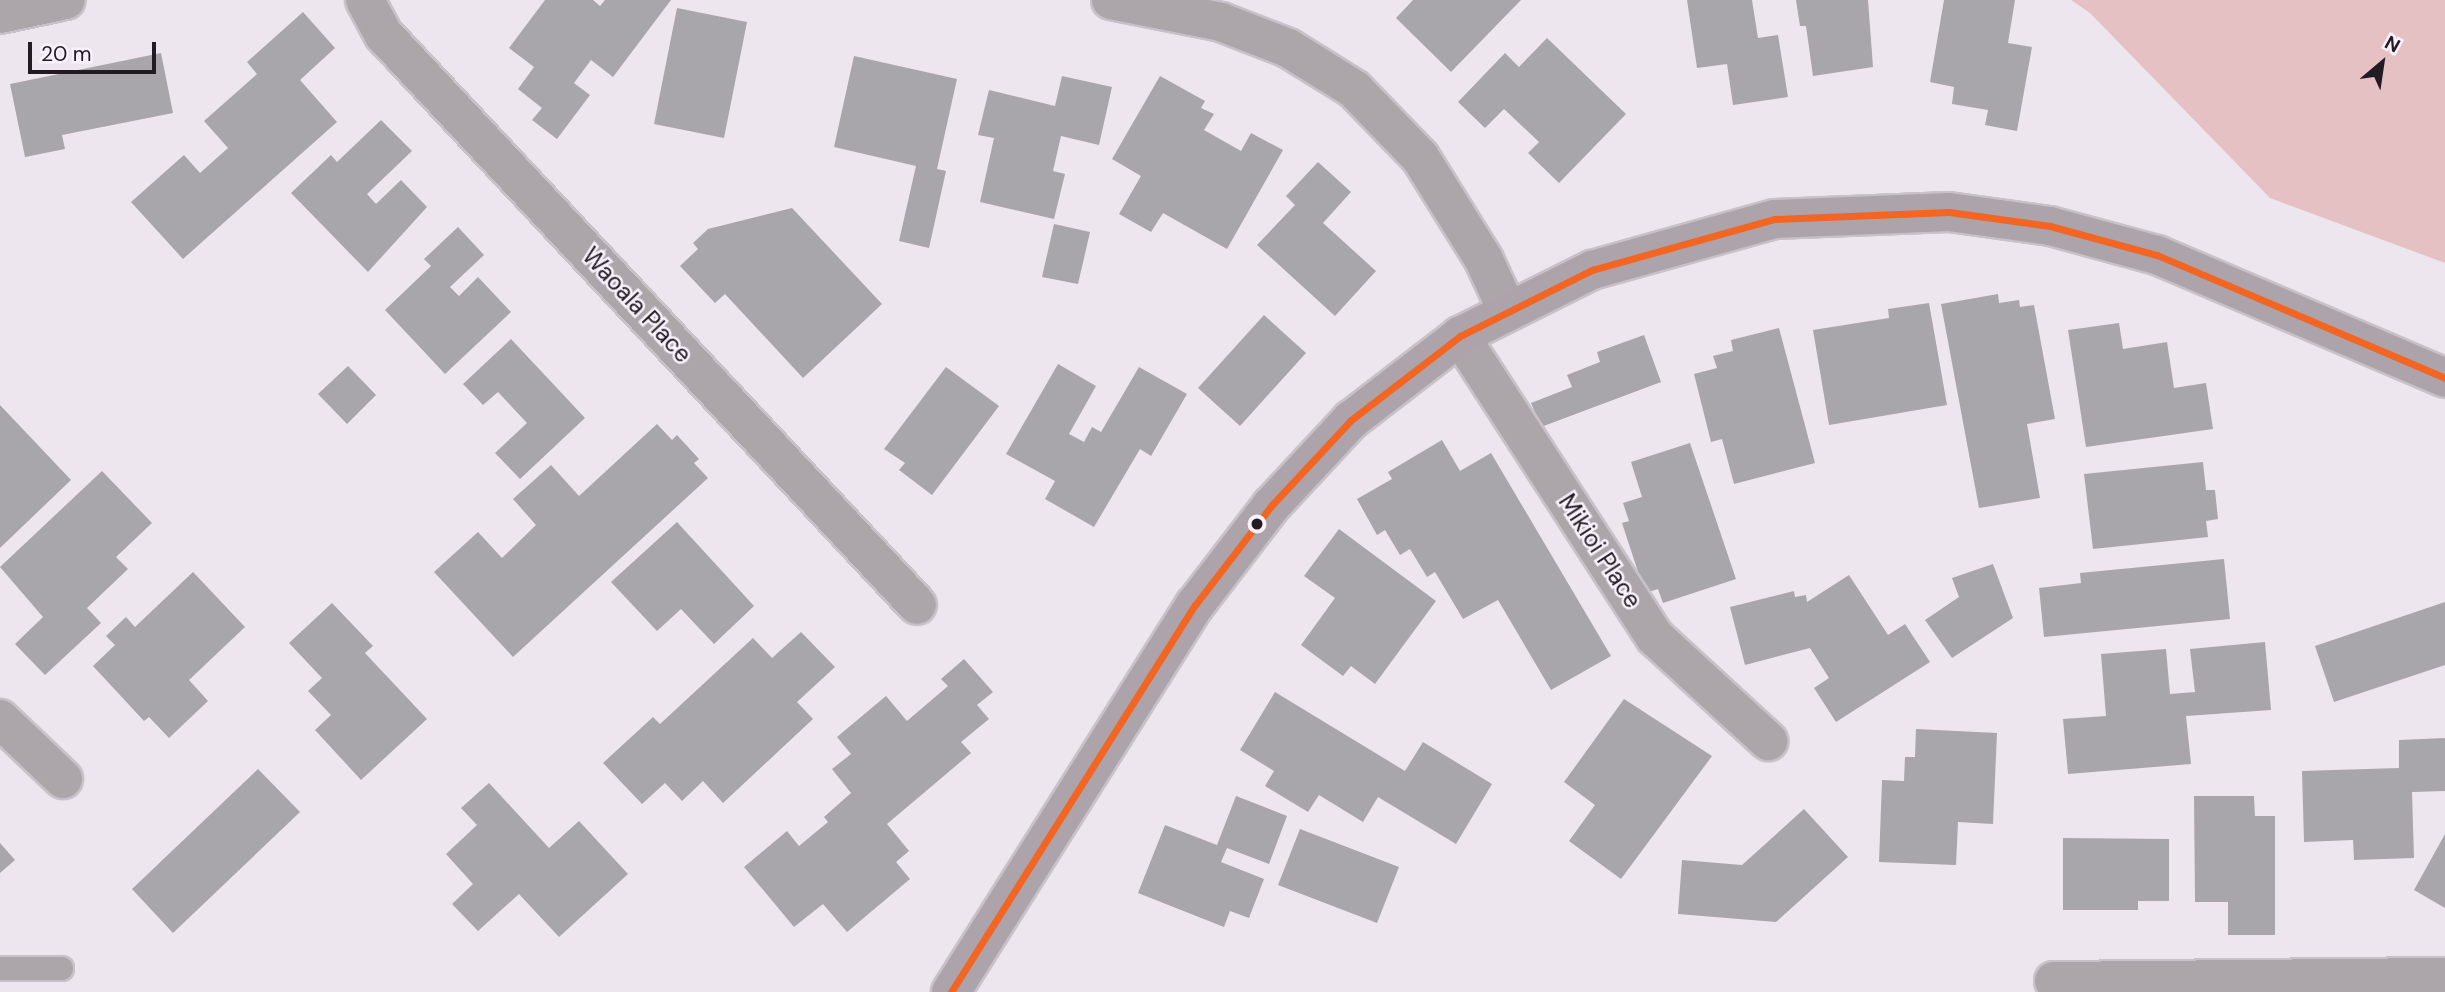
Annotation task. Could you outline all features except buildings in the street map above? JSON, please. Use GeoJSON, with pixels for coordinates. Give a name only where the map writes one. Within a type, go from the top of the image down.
{"type":"FeatureCollection","features":[{"type":"Feature","properties":{"kind":"street"},"geometry":{"type":"LineString","coordinates":[[0,14],[66,0]]}},
{"type":"Feature","properties":{"kind":"street","name":"Waoala Place"},"geometry":{"type":"LineString","coordinates":[[365,0],[384,36],[917,605]]}},
{"type":"Feature","properties":{"kind":"street"},"geometry":{"type":"LineString","coordinates":[[1111,0],[1221,22],[1288,48],[1354,89],[1420,157],[1484,260],[1508,312]]}},
{"type":"Feature","properties":{"kind":"street"},"geometry":{"type":"LineString","coordinates":[[951,992],[1195,605],[1271,506],[1352,419],[1460,337],[1591,270],[1775,219],[1949,212],[2050,226],[2157,255],[2445,379]]}},
{"type":"Feature","properties":{"kind":"street","name":"Mikioi Place"},"geometry":{"type":"LineString","coordinates":[[1460,337],[1655,637],[1768,741]]}},
{"type":"Feature","properties":{"kind":"street"},"geometry":{"type":"LineString","coordinates":[[0,719],[63,779]]}},
{"type":"Feature","properties":{"kind":"street"},"geometry":{"type":"LineString","coordinates":[[2054,981],[2445,977]]}},
{"type":"Feature","properties":{"kind":"lane"},"geometry":{"type":"LineString","coordinates":[[0,968],[61,968]]}},
{"type":"Feature","properties":{"kind":"shaded area"},"geometry":{"type":"Polygon","coordinates":[[[2071,0],[2445,0],[2445,263],[2270,198],[2090,13],[2071,0]]]}},
{"type":"Feature","properties":{"kind":"transit line"},"geometry":{"type":"LineString","coordinates":[[951,992],[1195,605],[1271,506],[1351,420],[1460,336],[1592,270],[1775,219],[1949,212],[2050,226],[2157,255],[2445,378]]}}]}
